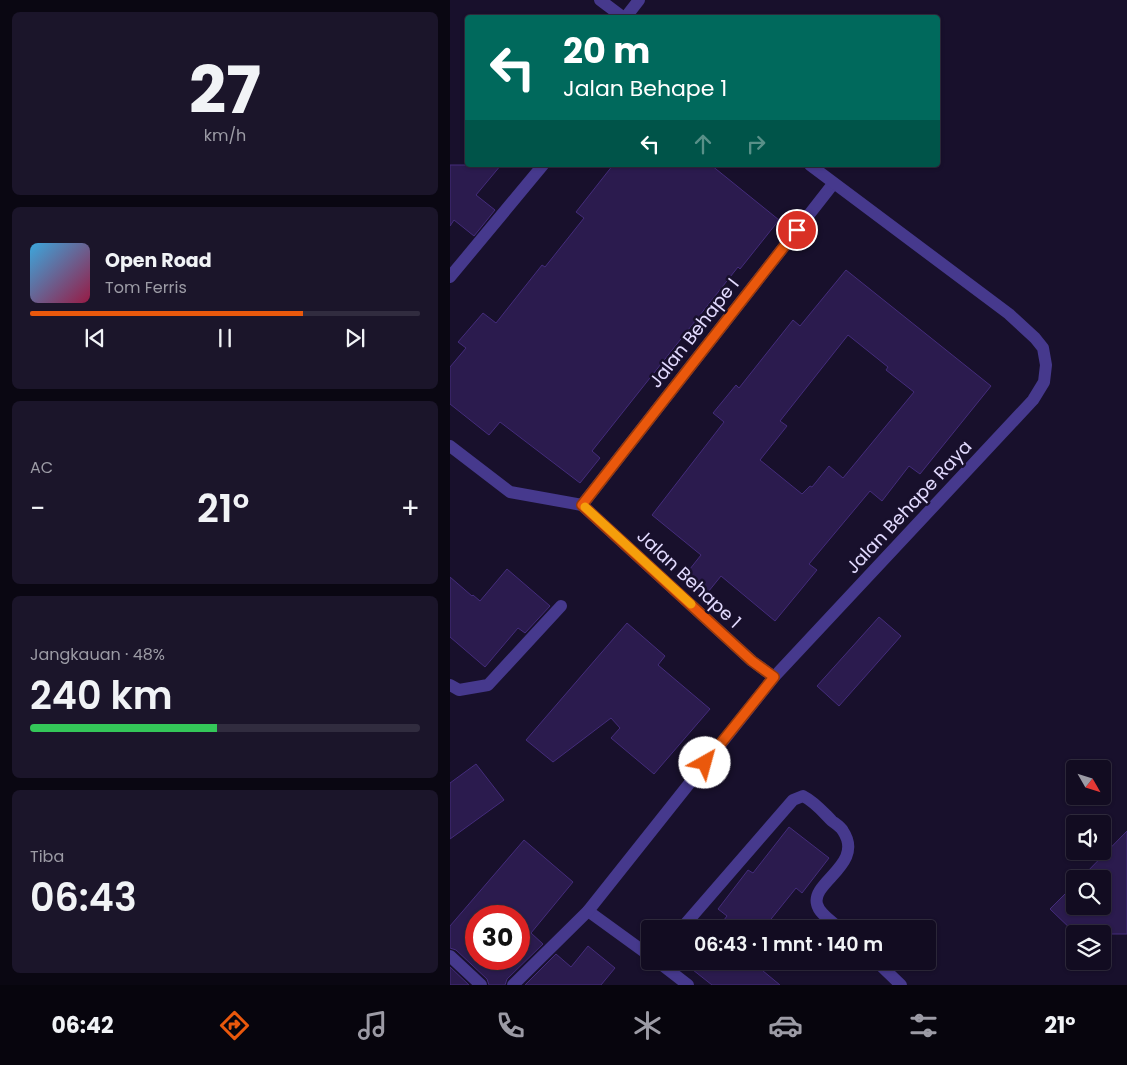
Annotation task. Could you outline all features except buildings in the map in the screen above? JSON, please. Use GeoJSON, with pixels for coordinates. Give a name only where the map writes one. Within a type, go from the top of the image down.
{"type":"FeatureCollection","features":[{"type":"Feature","properties":{"kind":"street"},"geometry":{"type":"LineString","coordinates":[[600,0],[621,15]]}},
{"type":"Feature","properties":{"kind":"street"},"geometry":{"type":"LineString","coordinates":[[627,15],[639,0]]}},
{"type":"Feature","properties":{"kind":"street"},"geometry":{"type":"LineString","coordinates":[[450,276],[541,167]]}},
{"type":"Feature","properties":{"kind":"street","name":"Jalan Behape Raya"},"geometry":{"type":"LineString","coordinates":[[513,985],[588,911],[774,677],[1033,400],[1044,382],[1046,365],[1043,348],[1035,338],[1009,314],[812,167]]}},
{"type":"Feature","properties":{"kind":"street","name":"Jalan Behape I"},"geometry":{"type":"LineString","coordinates":[[582,505],[833,184]]}},
{"type":"Feature","properties":{"kind":"street"},"geometry":{"type":"LineString","coordinates":[[450,446],[510,492],[582,505]]}},
{"type":"Feature","properties":{"kind":"street","name":"Jalan Behape 1"},"geometry":{"type":"LineString","coordinates":[[582,505],[752,661],[774,677]]}},
{"type":"Feature","properties":{"kind":"street"},"geometry":{"type":"LineString","coordinates":[[450,685],[459,690],[488,685],[561,606]]}},
{"type":"Feature","properties":{"kind":"street"},"geometry":{"type":"LineString","coordinates":[[690,920],[793,800],[803,796],[811,800],[843,831],[848,842],[848,852],[844,861],[818,894],[816,902],[819,910],[830,920]]}},
{"type":"Feature","properties":{"kind":"street"},"geometry":{"type":"LineString","coordinates":[[588,911],[641,949]]}},
{"type":"Feature","properties":{"kind":"street"},"geometry":{"type":"LineString","coordinates":[[450,956],[481,985]]}},
{"type":"Feature","properties":{"kind":"street"},"geometry":{"type":"LineString","coordinates":[[669,970],[688,985]]}},
{"type":"Feature","properties":{"kind":"street"},"geometry":{"type":"LineString","coordinates":[[885,970],[901,985]]}},
{"type":"Feature","properties":{"kind":"slow traffic"},"geometry":{"type":"LineString","coordinates":[[585,507],[691,604]]}},
{"type":"Feature","properties":{"kind":"route"},"geometry":{"type":"LineString","coordinates":[[705,763],[774,677],[752,661],[582,505],[797,230]]}}]}
